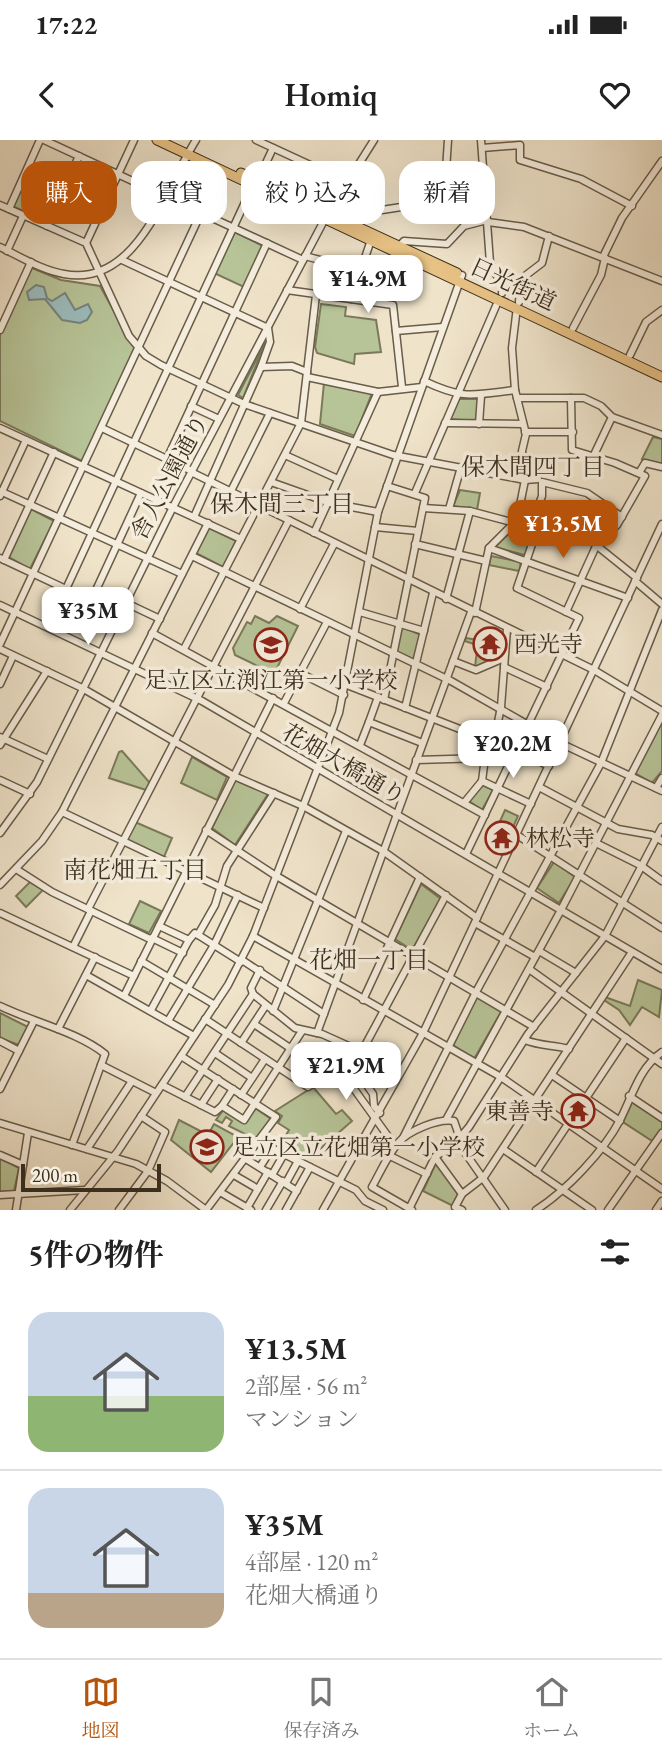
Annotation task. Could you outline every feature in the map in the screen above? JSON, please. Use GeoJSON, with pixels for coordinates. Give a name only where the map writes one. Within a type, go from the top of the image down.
{"type":"FeatureCollection","features":[{"type":"Feature","properties":{"kind":"highway","name":"日光街道"},"geometry":{"type":"LineString","coordinates":[[157,140],[188,151]]}},
{"type":"Feature","properties":{"kind":"highway","name":"日光街道"},"geometry":{"type":"LineString","coordinates":[[170,140],[241,176]]}},
{"type":"Feature","properties":{"kind":"highway","name":"日光街道"},"geometry":{"type":"LineString","coordinates":[[341,224],[662,371]]}},
{"type":"Feature","properties":{"kind":"highway","name":"日光街道"},"geometry":{"type":"LineString","coordinates":[[353,224],[400,245],[460,278]]}},
{"type":"Feature","properties":{"kind":"highway","name":"日光街道"},"geometry":{"type":"LineString","coordinates":[[518,304],[662,377]]}},
{"type":"Feature","properties":{"kind":"street"},"geometry":{"type":"LineString","coordinates":[[9,209],[42,140],[59,143],[79,156],[131,180]]}},
{"type":"Feature","properties":{"kind":"street"},"geometry":{"type":"LineString","coordinates":[[86,243],[134,140]]}},
{"type":"Feature","properties":{"kind":"street"},"geometry":{"type":"LineString","coordinates":[[183,161],[196,140]]}},
{"type":"Feature","properties":{"kind":"street"},"geometry":{"type":"LineString","coordinates":[[256,140],[301,161]]}},
{"type":"Feature","properties":{"kind":"street","name":"舎人公園通り"},"geometry":{"type":"LineString","coordinates":[[360,161],[374,140]]}},
{"type":"Feature","properties":{"kind":"street"},"geometry":{"type":"LineString","coordinates":[[447,161],[448,140]]}},
{"type":"Feature","properties":{"kind":"street"},"geometry":{"type":"LineString","coordinates":[[481,144],[520,145],[520,160],[581,179],[632,206]]}},
{"type":"Feature","properties":{"kind":"street"},"geometry":{"type":"LineString","coordinates":[[266,161],[273,148]]}},
{"type":"Feature","properties":{"kind":"street"},"geometry":{"type":"LineString","coordinates":[[47,226],[79,156]]}},
{"type":"Feature","properties":{"kind":"street"},"geometry":{"type":"LineString","coordinates":[[573,328],[601,275],[604,257],[622,218],[662,161]]}},
{"type":"Feature","properties":{"kind":"street"},"geometry":{"type":"LineString","coordinates":[[0,205],[21,215]]}},
{"type":"Feature","properties":{"kind":"street"},"geometry":{"type":"LineString","coordinates":[[66,589],[241,212]]}},
{"type":"Feature","properties":{"kind":"street"},"geometry":{"type":"LineString","coordinates":[[21,219],[4,249],[69,275],[100,272],[122,260],[139,242],[149,224]]}},
{"type":"Feature","properties":{"kind":"street"},"geometry":{"type":"LineString","coordinates":[[495,222],[524,227],[662,281]]}},
{"type":"Feature","properties":{"kind":"street"},"geometry":{"type":"LineString","coordinates":[[42,224],[86,243],[121,322],[138,348],[168,369],[244,404],[398,455],[525,480],[538,479]]}},
{"type":"Feature","properties":{"kind":"street"},"geometry":{"type":"LineString","coordinates":[[196,224],[0,647],[13,656],[82,688],[234,776],[303,806],[383,851],[505,941],[576,973]]}},
{"type":"Feature","properties":{"kind":"street"},"geometry":{"type":"LineString","coordinates":[[224,224],[304,258],[361,271]]}},
{"type":"Feature","properties":{"kind":"street","name":"舎人公園通り"},"geometry":{"type":"LineString","coordinates":[[0,833],[3,824],[30,794],[146,558],[322,224]]}},
{"type":"Feature","properties":{"kind":"street"},"geometry":{"type":"LineString","coordinates":[[400,245],[404,241],[447,244],[464,226],[473,224]]}},
{"type":"Feature","properties":{"kind":"street"},"geometry":{"type":"LineString","coordinates":[[415,494],[503,287],[491,268],[487,224]]}},
{"type":"Feature","properties":{"kind":"street"},"geometry":{"type":"LineString","coordinates":[[318,1032],[422,743],[473,612],[489,548],[515,523],[519,513],[525,480],[522,452],[524,428],[516,394],[512,348],[522,279],[542,263],[549,236]]}},
{"type":"Feature","properties":{"kind":"street"},"geometry":{"type":"LineString","coordinates":[[351,299],[371,240]]}},
{"type":"Feature","properties":{"kind":"street"},"geometry":{"type":"LineString","coordinates":[[167,459],[267,243]]}},
{"type":"Feature","properties":{"kind":"street"},"geometry":{"type":"LineString","coordinates":[[122,260],[268,328],[270,342],[261,367],[194,517]]}},
{"type":"Feature","properties":{"kind":"street"},"geometry":{"type":"LineString","coordinates":[[0,330],[31,262]]}},
{"type":"Feature","properties":{"kind":"street"},"geometry":{"type":"LineString","coordinates":[[70,1210],[113,1157],[162,1085],[242,961],[253,936],[333,730],[347,685],[378,512],[460,278]]}},
{"type":"Feature","properties":{"kind":"street"},"geometry":{"type":"LineString","coordinates":[[287,290],[393,305],[402,387]]}},
{"type":"Feature","properties":{"kind":"street"},"geometry":{"type":"LineString","coordinates":[[184,649],[301,423],[316,295]]}},
{"type":"Feature","properties":{"kind":"street"},"geometry":{"type":"LineString","coordinates":[[630,355],[646,322],[654,319],[662,310]]}},
{"type":"Feature","properties":{"kind":"street"},"geometry":{"type":"LineString","coordinates":[[396,331],[443,327]]}},
{"type":"Feature","properties":{"kind":"street"},"geometry":{"type":"LineString","coordinates":[[261,367],[292,366],[307,374],[378,392],[423,384],[457,396],[516,394],[571,398],[593,402],[612,417],[662,435]]}},
{"type":"Feature","properties":{"kind":"street"},"geometry":{"type":"LineString","coordinates":[[314,533],[378,392]]}},
{"type":"Feature","properties":{"kind":"street"},"geometry":{"type":"LineString","coordinates":[[479,424],[481,396]]}},
{"type":"Feature","properties":{"kind":"street"},"geometry":{"type":"LineString","coordinates":[[566,612],[597,544],[622,517],[645,478],[639,473],[570,448],[573,432],[571,398]]}},
{"type":"Feature","properties":{"kind":"street"},"geometry":{"type":"LineString","coordinates":[[191,407],[219,419]]}},
{"type":"Feature","properties":{"kind":"street"},"geometry":{"type":"LineString","coordinates":[[230,491],[270,413]]}},
{"type":"Feature","properties":{"kind":"street"},"geometry":{"type":"LineString","coordinates":[[593,457],[612,417]]}},
{"type":"Feature","properties":{"kind":"street"},"geometry":{"type":"LineString","coordinates":[[445,423],[573,432]]}},
{"type":"Feature","properties":{"kind":"street"},"geometry":{"type":"LineString","coordinates":[[0,428],[241,539]]}},
{"type":"Feature","properties":{"kind":"street"},"geometry":{"type":"LineString","coordinates":[[102,428],[259,504],[368,562],[594,670],[662,713],[561,910],[446,1120]]}},
{"type":"Feature","properties":{"kind":"street"},"geometry":{"type":"LineString","coordinates":[[26,440],[1,493],[182,575]]}},
{"type":"Feature","properties":{"kind":"street"},"geometry":{"type":"LineString","coordinates":[[54,452],[2,559],[119,614]]}},
{"type":"Feature","properties":{"kind":"street"},"geometry":{"type":"LineString","coordinates":[[285,455],[338,479]]}},
{"type":"Feature","properties":{"kind":"street"},"geometry":{"type":"LineString","coordinates":[[639,473],[645,463],[662,467]]}},
{"type":"Feature","properties":{"kind":"street"},"geometry":{"type":"LineString","coordinates":[[449,509],[461,467]]}},
{"type":"Feature","properties":{"kind":"street"},"geometry":{"type":"LineString","coordinates":[[271,482],[328,502],[378,512]]}},
{"type":"Feature","properties":{"kind":"street"},"geometry":{"type":"LineString","coordinates":[[466,854],[579,618],[517,588],[537,519],[542,482],[587,493],[622,517]]}},
{"type":"Feature","properties":{"kind":"street"},"geometry":{"type":"LineString","coordinates":[[360,745],[381,699],[393,654],[425,498],[387,486]]}},
{"type":"Feature","properties":{"kind":"street"},"geometry":{"type":"LineString","coordinates":[[91,601],[141,493]]}},
{"type":"Feature","properties":{"kind":"street"},"geometry":{"type":"LineString","coordinates":[[423,508],[470,511],[515,523]]}},
{"type":"Feature","properties":{"kind":"street"},"geometry":{"type":"LineString","coordinates":[[446,599],[470,511]]}},
{"type":"Feature","properties":{"kind":"street"},"geometry":{"type":"LineString","coordinates":[[519,513],[575,530],[597,544],[662,604]]}},
{"type":"Feature","properties":{"kind":"street"},"geometry":{"type":"LineString","coordinates":[[73,947],[122,841],[289,520]]}},
{"type":"Feature","properties":{"kind":"street"},"geometry":{"type":"LineString","coordinates":[[0,886],[42,841],[62,812],[208,523]]}},
{"type":"Feature","properties":{"kind":"street"},"geometry":{"type":"LineString","coordinates":[[323,1210],[423,1033],[662,524]]}},
{"type":"Feature","properties":{"kind":"street"},"geometry":{"type":"LineString","coordinates":[[375,527],[418,531]]}},
{"type":"Feature","properties":{"kind":"street"},"geometry":{"type":"LineString","coordinates":[[654,541],[662,543]]}},
{"type":"Feature","properties":{"kind":"street"},"geometry":{"type":"LineString","coordinates":[[300,610],[334,544]]}},
{"type":"Feature","properties":{"kind":"street"},"geometry":{"type":"LineString","coordinates":[[415,544],[457,557],[486,561]]}},
{"type":"Feature","properties":{"kind":"street"},"geometry":{"type":"LineString","coordinates":[[489,548],[628,598]]}},
{"type":"Feature","properties":{"kind":"street"},"geometry":{"type":"LineString","coordinates":[[192,556],[446,679],[559,743],[630,777],[659,789],[662,778]]}},
{"type":"Feature","properties":{"kind":"street"},"geometry":{"type":"LineString","coordinates":[[405,708],[433,593]]}},
{"type":"Feature","properties":{"kind":"street"},"geometry":{"type":"LineString","coordinates":[[124,603],[160,619]]}},
{"type":"Feature","properties":{"kind":"street","name":"花畑大橋通り"},"geometry":{"type":"LineString","coordinates":[[0,605],[197,698],[662,969]]}},
{"type":"Feature","properties":{"kind":"street"},"geometry":{"type":"LineString","coordinates":[[662,610],[601,763],[476,992],[403,1138],[372,1187],[411,1209],[435,1157],[459,1140],[534,1027],[606,936],[640,865],[659,839],[662,827]]}},
{"type":"Feature","properties":{"kind":"street"},"geometry":{"type":"LineString","coordinates":[[360,612],[424,631]]}},
{"type":"Feature","properties":{"kind":"street"},"geometry":{"type":"LineString","coordinates":[[284,704],[327,622]]}},
{"type":"Feature","properties":{"kind":"street"},"geometry":{"type":"LineString","coordinates":[[464,803],[482,780],[493,742],[500,711],[507,629]]}},
{"type":"Feature","properties":{"kind":"street"},"geometry":{"type":"LineString","coordinates":[[152,633],[485,815]]}},
{"type":"Feature","properties":{"kind":"street"},"geometry":{"type":"LineString","coordinates":[[0,684],[13,656]]}},
{"type":"Feature","properties":{"kind":"street"},"geometry":{"type":"LineString","coordinates":[[453,661],[476,670],[505,658]]}},
{"type":"Feature","properties":{"kind":"street"},"geometry":{"type":"LineString","coordinates":[[504,667],[547,687]]}},
{"type":"Feature","properties":{"kind":"street"},"geometry":{"type":"LineString","coordinates":[[47,671],[1,740],[48,759]]}},
{"type":"Feature","properties":{"kind":"street"},"geometry":{"type":"LineString","coordinates":[[300,673],[344,695]]}},
{"type":"Feature","properties":{"kind":"street"},"geometry":{"type":"LineString","coordinates":[[347,685],[493,742]]}},
{"type":"Feature","properties":{"kind":"street"},"geometry":{"type":"LineString","coordinates":[[125,993],[273,698]]}},
{"type":"Feature","properties":{"kind":"street"},"geometry":{"type":"LineString","coordinates":[[369,722],[422,743]]}},
{"type":"Feature","properties":{"kind":"street"},"geometry":{"type":"LineString","coordinates":[[416,760],[488,757],[516,750],[549,766]]}},
{"type":"Feature","properties":{"kind":"street"},"geometry":{"type":"LineString","coordinates":[[0,780],[30,794]]}},
{"type":"Feature","properties":{"kind":"street"},"geometry":{"type":"LineString","coordinates":[[482,780],[531,804]]}},
{"type":"Feature","properties":{"kind":"street"},"geometry":{"type":"LineString","coordinates":[[539,787],[618,829],[659,839]]}},
{"type":"Feature","properties":{"kind":"street"},"geometry":{"type":"LineString","coordinates":[[198,935],[221,888],[227,866],[274,793]]}},
{"type":"Feature","properties":{"kind":"street"},"geometry":{"type":"LineString","coordinates":[[62,812],[264,908]]}},
{"type":"Feature","properties":{"kind":"street"},"geometry":{"type":"LineString","coordinates":[[206,830],[276,876],[534,1027]]}},
{"type":"Feature","properties":{"kind":"street"},"geometry":{"type":"LineString","coordinates":[[273,1011],[346,831]]}},
{"type":"Feature","properties":{"kind":"street"},"geometry":{"type":"LineString","coordinates":[[517,835],[662,927]]}},
{"type":"Feature","properties":{"kind":"street"},"geometry":{"type":"LineString","coordinates":[[596,843],[640,865],[662,881]]}},
{"type":"Feature","properties":{"kind":"street"},"geometry":{"type":"LineString","coordinates":[[16,869],[89,910],[183,953]]}},
{"type":"Feature","properties":{"kind":"street"},"geometry":{"type":"LineString","coordinates":[[363,1000],[420,877]]}},
{"type":"Feature","properties":{"kind":"street"},"geometry":{"type":"LineString","coordinates":[[168,1021],[214,945],[238,895]]}},
{"type":"Feature","properties":{"kind":"street"},"geometry":{"type":"LineString","coordinates":[[205,1019],[308,1087],[357,1057],[446,895]]}},
{"type":"Feature","properties":{"kind":"street"},"geometry":{"type":"LineString","coordinates":[[0,913],[134,976]]}},
{"type":"Feature","properties":{"kind":"street"},"geometry":{"type":"LineString","coordinates":[[159,926],[189,940]]}},
{"type":"Feature","properties":{"kind":"street"},"geometry":{"type":"LineString","coordinates":[[151,1010],[193,934],[260,971],[324,1014]]}},
{"type":"Feature","properties":{"kind":"street"},"geometry":{"type":"LineString","coordinates":[[253,936],[500,1077],[662,1189]]}},
{"type":"Feature","properties":{"kind":"street"},"geometry":{"type":"LineString","coordinates":[[462,1210],[455,1207],[461,1194],[483,1180],[632,952]]}},
{"type":"Feature","properties":{"kind":"street"},"geometry":{"type":"LineString","coordinates":[[58,1029],[95,957]]}},
{"type":"Feature","properties":{"kind":"street"},"geometry":{"type":"LineString","coordinates":[[141,961],[215,1005]]}},
{"type":"Feature","properties":{"kind":"street"},"geometry":{"type":"LineString","coordinates":[[529,969],[662,1064]]}},
{"type":"Feature","properties":{"kind":"street"},"geometry":{"type":"LineString","coordinates":[[260,971],[251,988],[253,994],[286,1023],[302,1031],[318,1032],[352,1048],[364,1082],[373,1094],[374,1107],[380,1113]]}},
{"type":"Feature","properties":{"kind":"street"},"geometry":{"type":"LineString","coordinates":[[86,975],[125,993],[194,1036]]}},
{"type":"Feature","properties":{"kind":"street"},"geometry":{"type":"LineString","coordinates":[[185,1097],[253,994]]}},
{"type":"Feature","properties":{"kind":"street"},"geometry":{"type":"LineString","coordinates":[[242,1043],[266,1005]]}},
{"type":"Feature","properties":{"kind":"street"},"geometry":{"type":"LineString","coordinates":[[0,1006],[33,1023],[58,1029],[104,1052],[72,1145]]}},
{"type":"Feature","properties":{"kind":"street"},"geometry":{"type":"LineString","coordinates":[[0,1089],[33,1023]]}},
{"type":"Feature","properties":{"kind":"street"},"geometry":{"type":"LineString","coordinates":[[254,1024],[329,1074]]}},
{"type":"Feature","properties":{"kind":"street"},"geometry":{"type":"LineString","coordinates":[[222,1106],[244,1120],[302,1031]]}},
{"type":"Feature","properties":{"kind":"street"},"geometry":{"type":"LineString","coordinates":[[586,1098],[626,1038]]}},
{"type":"Feature","properties":{"kind":"street"},"geometry":{"type":"LineString","coordinates":[[525,1040],[540,1046],[555,1045],[569,1049]]}},
{"type":"Feature","properties":{"kind":"street"},"geometry":{"type":"LineString","coordinates":[[0,1053],[2,1042],[19,1051]]}},
{"type":"Feature","properties":{"kind":"street"},"geometry":{"type":"LineString","coordinates":[[536,1210],[564,1190],[620,1121],[629,1096],[654,1058],[662,1052]]}},
{"type":"Feature","properties":{"kind":"street"},"geometry":{"type":"LineString","coordinates":[[215,1053],[253,1078]]}},
{"type":"Feature","properties":{"kind":"street"},"geometry":{"type":"LineString","coordinates":[[0,1123],[113,1157],[148,1171],[206,1210],[260,1142],[276,1117],[181,1056]]}},
{"type":"Feature","properties":{"kind":"street"},"geometry":{"type":"LineString","coordinates":[[242,1095],[265,1059]]}},
{"type":"Feature","properties":{"kind":"street"},"geometry":{"type":"LineString","coordinates":[[101,1065],[156,1093]]}},
{"type":"Feature","properties":{"kind":"street"},"geometry":{"type":"LineString","coordinates":[[339,1068],[375,1122],[396,1146]]}},
{"type":"Feature","properties":{"kind":"street"},"geometry":{"type":"LineString","coordinates":[[552,1075],[620,1121]]}},
{"type":"Feature","properties":{"kind":"street"},"geometry":{"type":"LineString","coordinates":[[201,1105],[218,1079]]}},
{"type":"Feature","properties":{"kind":"street"},"geometry":{"type":"LineString","coordinates":[[87,1149],[132,1081]]}},
{"type":"Feature","properties":{"kind":"street"},"geometry":{"type":"LineString","coordinates":[[162,1085],[215,1112],[233,1089]]}},
{"type":"Feature","properties":{"kind":"street"},"geometry":{"type":"LineString","coordinates":[[629,1096],[662,1118]]}},
{"type":"Feature","properties":{"kind":"street"},"geometry":{"type":"LineString","coordinates":[[119,1210],[148,1171],[165,1132],[141,1116]]}},
{"type":"Feature","properties":{"kind":"street"},"geometry":{"type":"LineString","coordinates":[[403,1138],[446,1120],[454,1121],[459,1140],[505,1210]]}},
{"type":"Feature","properties":{"kind":"street"},"geometry":{"type":"LineString","coordinates":[[536,1172],[568,1124]]}},
{"type":"Feature","properties":{"kind":"street"},"geometry":{"type":"LineString","coordinates":[[16,1210],[28,1133]]}},
{"type":"Feature","properties":{"kind":"street"},"geometry":{"type":"LineString","coordinates":[[608,1210],[662,1133]]}},
{"type":"Feature","properties":{"kind":"street"},"geometry":{"type":"LineString","coordinates":[[260,1142],[356,1190],[365,1201],[383,1210]]}},
{"type":"Feature","properties":{"kind":"street"},"geometry":{"type":"LineString","coordinates":[[260,1167],[272,1148]]}},
{"type":"Feature","properties":{"kind":"street"},"geometry":{"type":"LineString","coordinates":[[503,1149],[592,1210]]}},
{"type":"Feature","properties":{"kind":"street"},"geometry":{"type":"LineString","coordinates":[[220,1192],[249,1209],[258,1189],[284,1154]]}},
{"type":"Feature","properties":{"kind":"street"},"geometry":{"type":"LineString","coordinates":[[0,1155],[23,1165]]}},
{"type":"Feature","properties":{"kind":"street"},"geometry":{"type":"LineString","coordinates":[[390,1156],[426,1174]]}},
{"type":"Feature","properties":{"kind":"street"},"geometry":{"type":"LineString","coordinates":[[435,1157],[461,1194]]}},
{"type":"Feature","properties":{"kind":"street"},"geometry":{"type":"LineString","coordinates":[[246,1159],[297,1191]]}},
{"type":"Feature","properties":{"kind":"street"},"geometry":{"type":"LineString","coordinates":[[266,1210],[298,1161]]}},
{"type":"Feature","properties":{"kind":"street"},"geometry":{"type":"LineString","coordinates":[[286,1210],[310,1167]]}},
{"type":"Feature","properties":{"kind":"street"},"geometry":{"type":"LineString","coordinates":[[233,1175],[258,1189]]}},
{"type":"Feature","properties":{"kind":"street"},"geometry":{"type":"LineString","coordinates":[[0,1195],[85,1190]]}},
{"type":"Feature","properties":{"kind":"street"},"geometry":{"type":"LineString","coordinates":[[359,1210],[365,1201]]}},
{"type":"Feature","properties":{"kind":"street"},"geometry":{"type":"LineString","coordinates":[[656,1210],[662,1201]]}},
{"type":"Feature","properties":{"kind":"green space"},"geometry":{"type":"Polygon","coordinates":[[[21,186],[21,210],[12,206],[21,186]]]}},
{"type":"Feature","properties":{"kind":"green space"},"geometry":{"type":"Polygon","coordinates":[[[235,232],[263,246],[244,287],[214,273],[235,232]]]}},
{"type":"Feature","properties":{"kind":"green space"},"geometry":{"type":"Polygon","coordinates":[[[32,268],[61,280],[100,286],[135,349],[82,461],[0,421],[0,334],[26,272],[32,268]]]}},
{"type":"Feature","properties":{"kind":"green space"},"geometry":{"type":"Polygon","coordinates":[[[321,304],[346,307],[345,316],[376,320],[381,352],[355,354],[354,364],[317,353],[315,347],[321,304]]]}},
{"type":"Feature","properties":{"kind":"green space"},"geometry":{"type":"Polygon","coordinates":[[[265,343],[243,398],[238,395],[265,343]]]}},
{"type":"Feature","properties":{"kind":"green space"},"geometry":{"type":"Polygon","coordinates":[[[324,383],[372,393],[355,436],[320,424],[324,383]]]}},
{"type":"Feature","properties":{"kind":"green space"},"geometry":{"type":"Polygon","coordinates":[[[458,399],[479,399],[476,421],[449,419],[458,399]]]}},
{"type":"Feature","properties":{"kind":"green space"},"geometry":{"type":"Polygon","coordinates":[[[653,437],[662,439],[662,464],[642,459],[653,437]]]}},
{"type":"Feature","properties":{"kind":"green space"},"geometry":{"type":"Polygon","coordinates":[[[460,490],[480,493],[477,510],[453,506],[460,490]]]}},
{"type":"Feature","properties":{"kind":"green space"},"geometry":{"type":"Polygon","coordinates":[[[31,509],[54,521],[30,569],[9,557],[31,509]]]}},
{"type":"Feature","properties":{"kind":"green space"},"geometry":{"type":"Polygon","coordinates":[[[524,519],[536,524],[525,555],[495,547],[524,519]]]}},
{"type":"Feature","properties":{"kind":"green space"},"geometry":{"type":"Polygon","coordinates":[[[209,528],[236,541],[223,567],[196,553],[209,528]]]}},
{"type":"Feature","properties":{"kind":"green space"},"geometry":{"type":"Polygon","coordinates":[[[491,556],[521,562],[519,571],[489,565],[491,556]]]}},
{"type":"Feature","properties":{"kind":"green space"},"geometry":{"type":"Polygon","coordinates":[[[255,616],[269,623],[277,616],[298,626],[274,674],[235,655],[233,648],[247,622],[251,624],[255,616]]]}},
{"type":"Feature","properties":{"kind":"green space"},"geometry":{"type":"Polygon","coordinates":[[[402,627],[421,635],[414,661],[396,653],[402,627]]]}},
{"type":"Feature","properties":{"kind":"green space"},"geometry":{"type":"Polygon","coordinates":[[[501,632],[501,655],[475,667],[477,650],[474,644],[465,641],[466,638],[483,641],[484,650],[496,649],[496,634],[501,632]]]}},
{"type":"Feature","properties":{"kind":"green space"},"geometry":{"type":"Polygon","coordinates":[[[662,721],[662,771],[652,783],[635,773],[662,721]]]}},
{"type":"Feature","properties":{"kind":"green space"},"geometry":{"type":"Polygon","coordinates":[[[122,751],[150,783],[146,790],[109,778],[119,752],[122,751]]]}},
{"type":"Feature","properties":{"kind":"green space"},"geometry":{"type":"Polygon","coordinates":[[[192,757],[227,777],[217,800],[181,783],[192,757]]]}},
{"type":"Feature","properties":{"kind":"green space"},"geometry":{"type":"Polygon","coordinates":[[[236,779],[268,794],[235,845],[212,828],[236,779]]]}},
{"type":"Feature","properties":{"kind":"green space"},"geometry":{"type":"Polygon","coordinates":[[[482,785],[493,790],[482,810],[469,801],[482,785]]]}},
{"type":"Feature","properties":{"kind":"green space"},"geometry":{"type":"Polygon","coordinates":[[[505,810],[518,816],[510,834],[497,828],[505,810]]]}},
{"type":"Feature","properties":{"kind":"green space"},"geometry":{"type":"Polygon","coordinates":[[[135,822],[172,838],[164,857],[126,839],[135,822]]]}},
{"type":"Feature","properties":{"kind":"green space"},"geometry":{"type":"Polygon","coordinates":[[[554,862],[575,877],[559,903],[537,888],[554,862]]]}},
{"type":"Feature","properties":{"kind":"green space"},"geometry":{"type":"Polygon","coordinates":[[[30,882],[43,890],[26,907],[16,896],[30,882]]]}},
{"type":"Feature","properties":{"kind":"green space"},"geometry":{"type":"Polygon","coordinates":[[[421,884],[441,899],[412,950],[395,939],[421,884]]]}},
{"type":"Feature","properties":{"kind":"green space"},"geometry":{"type":"Polygon","coordinates":[[[140,901],[161,911],[149,933],[129,924],[140,901]]]}},
{"type":"Feature","properties":{"kind":"green space"},"geometry":{"type":"Polygon","coordinates":[[[638,980],[662,990],[659,1017],[642,1007],[630,1025],[619,1010],[604,1000],[605,997],[630,1006],[638,980]]]}},
{"type":"Feature","properties":{"kind":"green space"},"geometry":{"type":"Polygon","coordinates":[[[476,997],[501,1012],[474,1059],[453,1045],[476,997]]]}},
{"type":"Feature","properties":{"kind":"green space"},"geometry":{"type":"Polygon","coordinates":[[[0,1013],[28,1027],[19,1045],[0,1038],[0,1013]]]}},
{"type":"Feature","properties":{"kind":"green space"},"geometry":{"type":"Polygon","coordinates":[[[313,1087],[336,1114],[342,1110],[352,1121],[311,1157],[282,1142],[289,1130],[278,1123],[282,1116],[275,1111],[313,1087]]]}},
{"type":"Feature","properties":{"kind":"green space"},"geometry":{"type":"Polygon","coordinates":[[[630,1101],[662,1122],[662,1128],[652,1141],[623,1122],[630,1101]]]}},
{"type":"Feature","properties":{"kind":"green space"},"geometry":{"type":"Polygon","coordinates":[[[255,1108],[271,1119],[257,1140],[229,1126],[232,1121],[226,1117],[222,1123],[216,1120],[224,1109],[245,1123],[255,1108]]]}},
{"type":"Feature","properties":{"kind":"green space"},"geometry":{"type":"Polygon","coordinates":[[[179,1120],[208,1135],[214,1124],[238,1137],[211,1172],[171,1140],[179,1120]]]}},
{"type":"Feature","properties":{"kind":"green space"},"geometry":{"type":"Polygon","coordinates":[[[0,1158],[19,1168],[14,1191],[0,1192],[0,1158]]]}},
{"type":"Feature","properties":{"kind":"green space"},"geometry":{"type":"Polygon","coordinates":[[[436,1163],[459,1193],[453,1206],[423,1191],[436,1163]]]}},
{"type":"Feature","properties":{"kind":"water"},"geometry":{"type":"Polygon","coordinates":[[[36,285],[44,287],[47,298],[52,301],[65,293],[75,310],[88,304],[92,312],[87,320],[80,323],[62,320],[45,299],[29,300],[27,292],[36,285]]]}},
{"type":"Feature","properties":{"kind":"place","name":"西光寺"},"geometry":{"type":"Point","coordinates":[490,644]}},
{"type":"Feature","properties":{"kind":"place","name":"足立区立渕江第一小学校"},"geometry":{"type":"Point","coordinates":[271,645]}},
{"type":"Feature","properties":{"kind":"place","name":"林松寺"},"geometry":{"type":"Point","coordinates":[502,838]}},
{"type":"Feature","properties":{"kind":"place","name":"東善寺"},"geometry":{"type":"Point","coordinates":[578,1111]}},
{"type":"Feature","properties":{"kind":"place","name":"足立区立花畑第一小学校"},"geometry":{"type":"Point","coordinates":[207,1147]}},
{"type":"Feature","properties":{"kind":"district","name":"保木間四丁目"},"geometry":{"type":"Point","coordinates":[533,466]}},
{"type":"Feature","properties":{"kind":"district","name":"保木間三丁目"},"geometry":{"type":"Point","coordinates":[282,503]}},
{"type":"Feature","properties":{"kind":"district","name":"南花畑五丁目"},"geometry":{"type":"Point","coordinates":[135,869]}},
{"type":"Feature","properties":{"kind":"district","name":"花畑一丁目"},"geometry":{"type":"Point","coordinates":[369,959]}}]}
